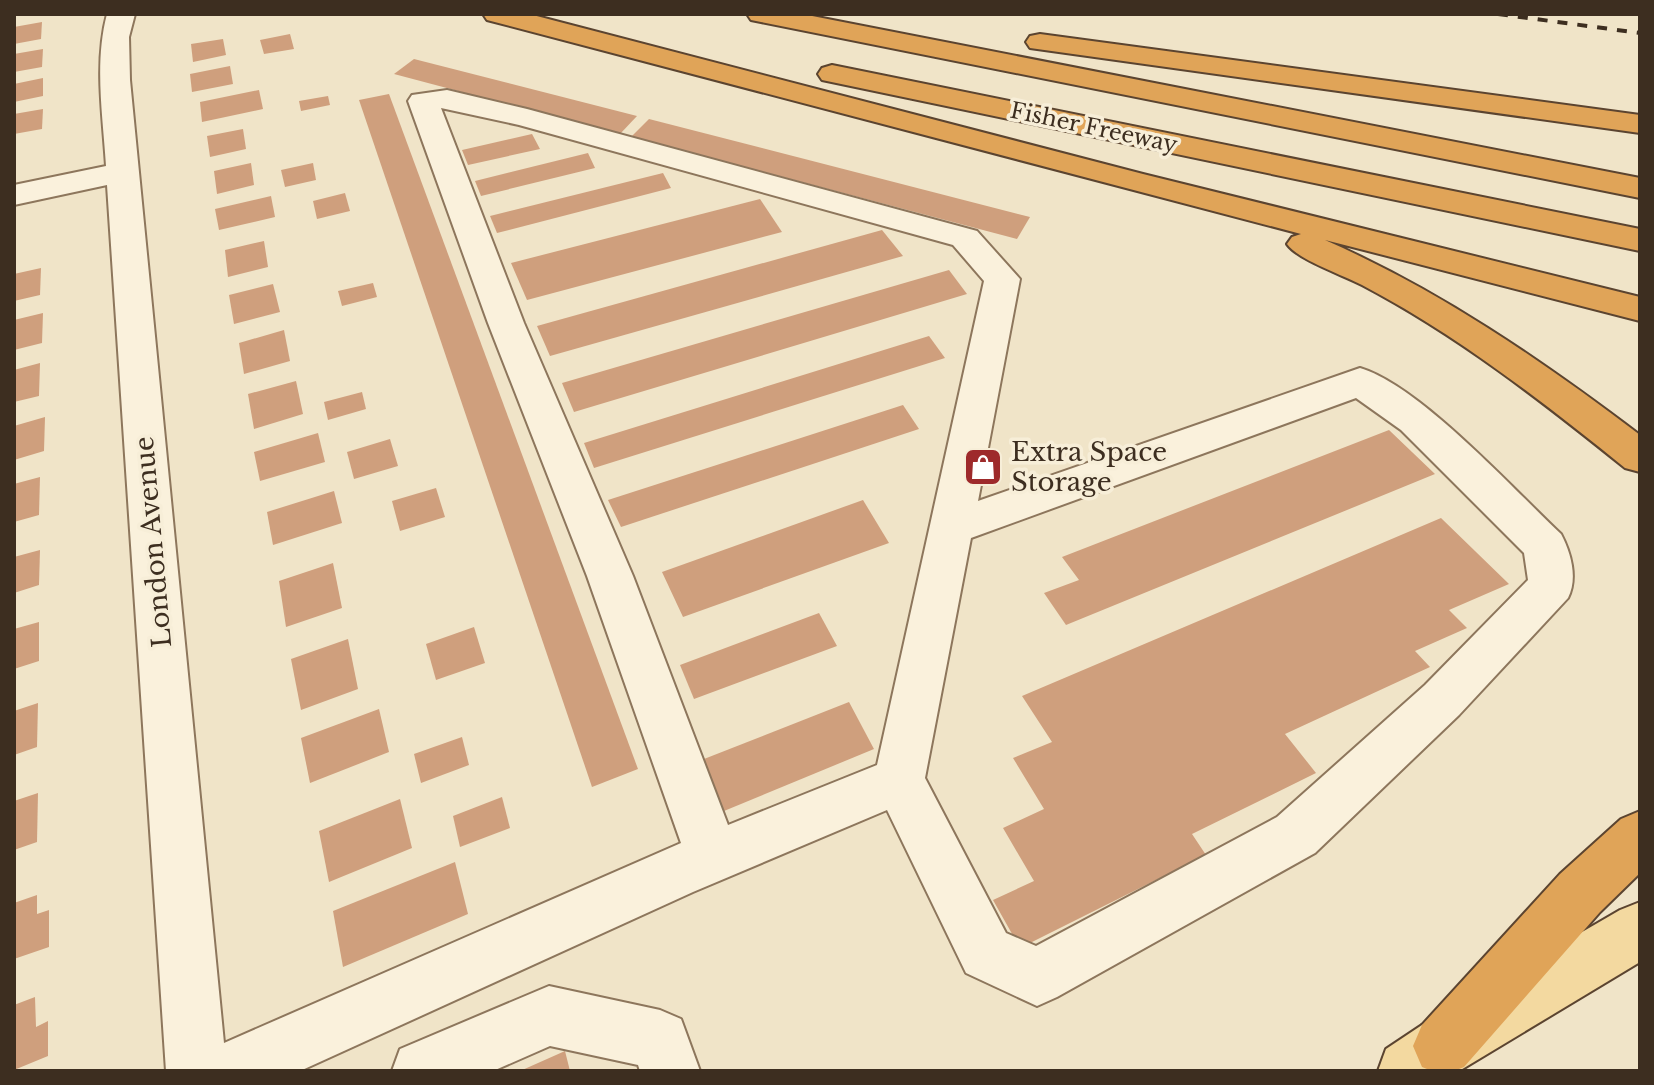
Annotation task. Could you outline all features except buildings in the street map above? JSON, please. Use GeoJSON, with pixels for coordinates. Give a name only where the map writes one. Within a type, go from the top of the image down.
{"type":"FeatureCollection","features":[{"type":"Feature","properties":{"kind":"highway"},"geometry":{"type":"LineString","coordinates":[[497,14],[1132,181],[1640,309]]}},
{"type":"Feature","properties":{"kind":"highway","name":"Fisher Freeway"},"geometry":{"type":"LineString","coordinates":[[548,14],[1640,240]]}},
{"type":"Feature","properties":{"kind":"highway","name":"Fisher Freeway"},"geometry":{"type":"LineString","coordinates":[[761,14],[1640,188]]}},
{"type":"Feature","properties":{"kind":"highway"},"geometry":{"type":"LineString","coordinates":[[862,14],[1059,45],[1640,124]]}},
{"type":"Feature","properties":{"kind":"highway"},"geometry":{"type":"LineString","coordinates":[[1132,181],[1307,245],[1377,277],[1486,344],[1640,457]]}},
{"type":"Feature","properties":{"kind":"highway"},"geometry":{"type":"LineString","coordinates":[[1425,1058],[1580,893],[1640,837]]}},
{"type":"Feature","properties":{"kind":"main road"},"geometry":{"type":"LineString","coordinates":[[1425,1058],[1640,930]]}},
{"type":"Feature","properties":{"kind":"street","name":"London Avenue"},"geometry":{"type":"LineString","coordinates":[[121,14],[115,37],[115,80],[196,1071]]}},
{"type":"Feature","properties":{"kind":"street"},"geometry":{"type":"LineString","coordinates":[[713,856],[610,576],[506,323],[423,101],[447,99],[527,118],[965,238],[1002,279],[899,780],[986,953],[1037,977],[1296,835],[1442,700],[1552,585],[1545,546],[1415,420],[1360,382],[952,527]]}},
{"type":"Feature","properties":{"kind":"street"},"geometry":{"type":"LineString","coordinates":[[14,195],[123,172]]}},
{"type":"Feature","properties":{"kind":"street"},"geometry":{"type":"LineString","coordinates":[[231,1071],[713,856],[899,780]]}},
{"type":"Feature","properties":{"kind":"street"},"geometry":{"type":"LineString","coordinates":[[422,1071],[549,1016],[665,1055]]}},
{"type":"Feature","properties":{"kind":"railway"},"geometry":{"type":"LineString","coordinates":[[1498,14],[1640,33]]}},
{"type":"Feature","properties":{"kind":"place","name":"Extra Space Storage"},"geometry":{"type":"Point","coordinates":[983,467]}}]}
